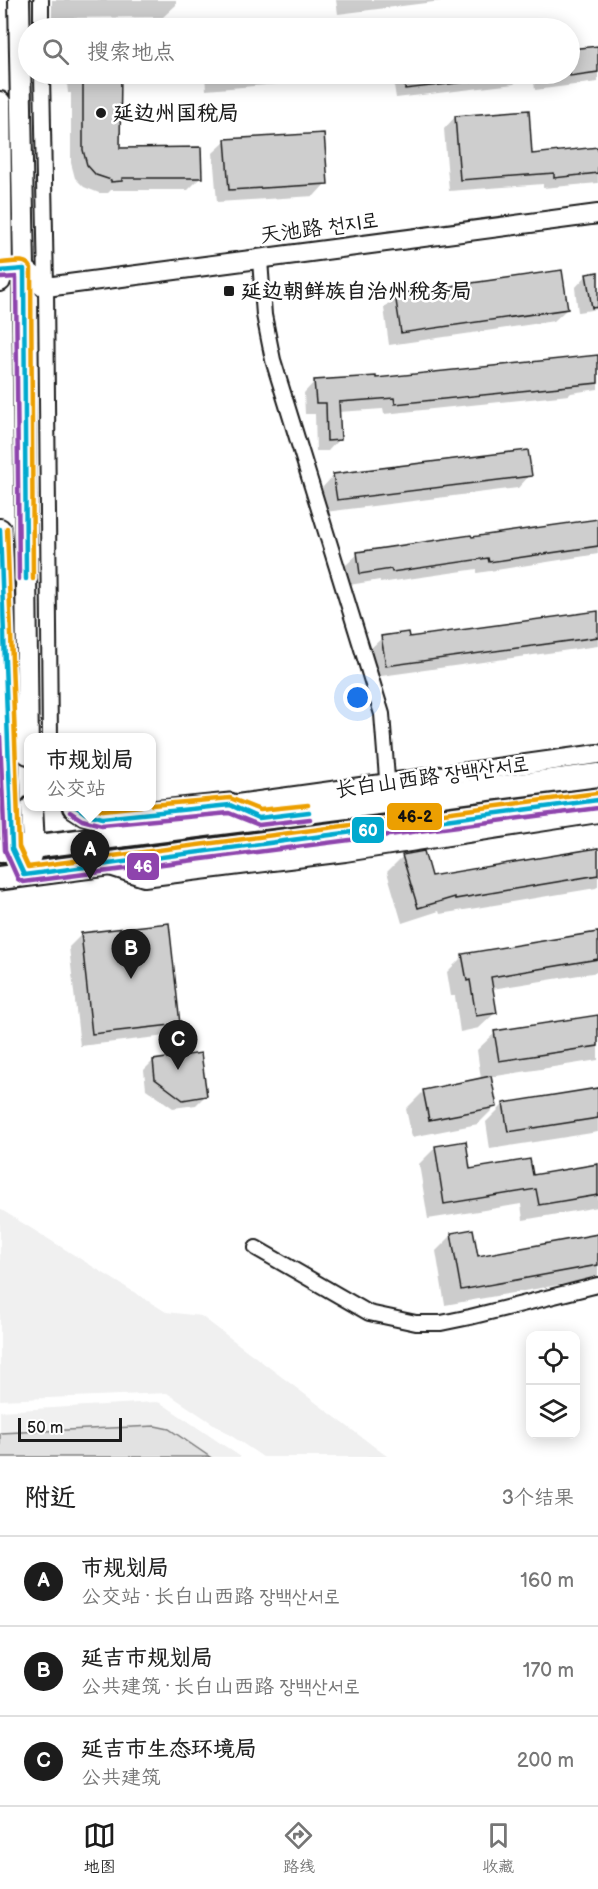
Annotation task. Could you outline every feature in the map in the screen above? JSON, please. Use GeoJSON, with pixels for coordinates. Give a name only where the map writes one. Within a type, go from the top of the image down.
{"type":"FeatureCollection","features":[{"type":"Feature","properties":{"kind":"main road"},"geometry":{"type":"LineString","coordinates":[[19,0],[19,18]]}},
{"type":"Feature","properties":{"kind":"main road"},"geometry":{"type":"LineString","coordinates":[[21,84],[24,269],[23,752],[16,849],[24,875]]}},
{"type":"Feature","properties":{"kind":"main road"},"geometry":{"type":"LineString","coordinates":[[0,102],[1,275],[24,269]]}},
{"type":"Feature","properties":{"kind":"main road"},"geometry":{"type":"LineString","coordinates":[[24,269],[46,287]]}},
{"type":"Feature","properties":{"kind":"main road","name":"天池路 천지로"},"geometry":{"type":"LineString","coordinates":[[0,292],[46,287]]}},
{"type":"Feature","properties":{"kind":"main road"},"geometry":{"type":"LineString","coordinates":[[0,529],[23,752]]}},
{"type":"Feature","properties":{"kind":"main road"},"geometry":{"type":"LineString","coordinates":[[0,774],[23,752]]}},
{"type":"Feature","properties":{"kind":"main road","name":"长白山西路 장백산서로"},"geometry":{"type":"LineString","coordinates":[[16,849],[259,818],[388,792],[598,775]]}},
{"type":"Feature","properties":{"kind":"main road","name":"长白山西路 장백산서로"},"geometry":{"type":"LineString","coordinates":[[0,878],[598,800]]}},
{"type":"Feature","properties":{"kind":"main road"},"geometry":{"type":"LineString","coordinates":[[81,811],[102,818],[230,805],[259,818]]}},
{"type":"Feature","properties":{"kind":"main road"},"geometry":{"type":"LineString","coordinates":[[16,849],[30,811]]}},
{"type":"Feature","properties":{"kind":"street"},"geometry":{"type":"LineString","coordinates":[[41,0],[41,18]]}},
{"type":"Feature","properties":{"kind":"street"},"geometry":{"type":"LineString","coordinates":[[42,84],[50,733]]}},
{"type":"Feature","properties":{"kind":"street","name":"天池路 천지로"},"geometry":{"type":"LineString","coordinates":[[46,287],[598,214]]}},
{"type":"Feature","properties":{"kind":"street"},"geometry":{"type":"LineString","coordinates":[[260,260],[264,315],[273,360],[382,714],[388,792]]}},
{"type":"Feature","properties":{"kind":"street","name":"长白山西路 장백산서로"},"geometry":{"type":"LineString","coordinates":[[230,805],[388,792],[598,754]]}},
{"type":"Feature","properties":{"kind":"street","name":"长白山西路 장백산서로"},"geometry":{"type":"LineString","coordinates":[[105,864],[144,877],[345,852],[598,813]]}},
{"type":"Feature","properties":{"kind":"street"},"geometry":{"type":"LineString","coordinates":[[256,1248],[369,1313],[416,1323],[441,1323],[470,1317],[598,1285]]}},
{"type":"Feature","properties":{"kind":"shaded area"},"geometry":{"type":"Polygon","coordinates":[[[0,1209],[166,1312],[201,1316],[388,1457],[263,1457],[167,1393],[0,1400],[0,1209]]]}},
{"type":"Feature","properties":{"kind":"shaded area"},"geometry":{"type":"Polygon","coordinates":[[[161,1403],[241,1457],[0,1457],[0,1411],[161,1403]]]}},
{"type":"Feature","properties":{"kind":"shaded area"},"geometry":{"type":"Polygon","coordinates":[[[155,1426],[169,1429],[210,1457],[0,1457],[0,1433],[155,1426]]]}},
{"type":"Feature","properties":{"kind":"building"},"geometry":{"type":"Polygon","coordinates":[[[598,46],[598,72],[580,75],[580,48],[598,46]]]}},
{"type":"Feature","properties":{"kind":"building","name":"延边州国税局"},"geometry":{"type":"Polygon","coordinates":[[[83,84],[121,84],[120,148],[201,147],[202,178],[122,178],[122,181],[111,182],[111,180],[96,175],[87,165],[83,150],[83,84]]]}},
{"type":"Feature","properties":{"kind":"building"},"geometry":{"type":"Polygon","coordinates":[[[404,84],[448,84],[405,89],[404,84]]]}},
{"type":"Feature","properties":{"kind":"building"},"geometry":{"type":"Polygon","coordinates":[[[529,110],[532,154],[598,147],[598,173],[554,178],[554,173],[460,180],[455,116],[529,110]]]}},
{"type":"Feature","properties":{"kind":"building"},"geometry":{"type":"Polygon","coordinates":[[[324,133],[328,184],[229,190],[225,139],[324,133]]]}},
{"type":"Feature","properties":{"kind":"building"},"geometry":{"type":"Polygon","coordinates":[[[562,270],[568,309],[401,333],[395,294],[562,270]]]}},
{"type":"Feature","properties":{"kind":"building"},"geometry":{"type":"Polygon","coordinates":[[[598,272],[598,307],[592,308],[586,274],[598,272]]]}},
{"type":"Feature","properties":{"kind":"building"},"geometry":{"type":"Polygon","coordinates":[[[598,355],[598,383],[395,404],[394,398],[339,402],[341,440],[327,441],[326,403],[316,403],[314,380],[376,376],[376,378],[598,355]]]}},
{"type":"Feature","properties":{"kind":"building"},"geometry":{"type":"Polygon","coordinates":[[[528,450],[532,476],[337,500],[333,474],[528,450]]]}},
{"type":"Feature","properties":{"kind":"building"},"geometry":{"type":"Polygon","coordinates":[[[598,519],[598,546],[489,562],[488,558],[392,572],[391,569],[360,574],[357,552],[598,519]]]}},
{"type":"Feature","properties":{"kind":"building"},"geometry":{"type":"Polygon","coordinates":[[[598,611],[598,637],[386,666],[381,636],[408,632],[409,637],[598,611]]]}},
{"type":"Feature","properties":{"kind":"building"},"geometry":{"type":"Polygon","coordinates":[[[598,848],[598,875],[455,899],[455,897],[418,908],[402,855],[424,851],[431,876],[598,848]]]}},
{"type":"Feature","properties":{"kind":"building"},"geometry":{"type":"Polygon","coordinates":[[[169,923],[180,1024],[92,1034],[81,933],[169,923]]]}},
{"type":"Feature","properties":{"kind":"building"},"geometry":{"type":"Polygon","coordinates":[[[598,932],[598,959],[491,977],[497,1013],[476,1016],[470,980],[467,981],[462,954],[598,932]]]}},
{"type":"Feature","properties":{"kind":"building"},"geometry":{"type":"Polygon","coordinates":[[[598,1015],[598,1046],[499,1061],[494,1031],[598,1015]]]}},
{"type":"Feature","properties":{"kind":"building"},"geometry":{"type":"Polygon","coordinates":[[[201,1053],[207,1096],[183,1100],[155,1079],[153,1060],[201,1053]]]}},
{"type":"Feature","properties":{"kind":"building"},"geometry":{"type":"Polygon","coordinates":[[[491,1076],[497,1107],[429,1120],[423,1090],[491,1076]]]}},
{"type":"Feature","properties":{"kind":"building"},"geometry":{"type":"Polygon","coordinates":[[[598,1088],[598,1118],[508,1132],[503,1103],[598,1088]]]}},
{"type":"Feature","properties":{"kind":"building"},"geometry":{"type":"Polygon","coordinates":[[[466,1141],[470,1169],[530,1159],[533,1175],[598,1164],[598,1195],[539,1205],[536,1189],[444,1204],[435,1146],[466,1141]]]}},
{"type":"Feature","properties":{"kind":"building"},"geometry":{"type":"Polygon","coordinates":[[[473,1229],[478,1256],[598,1234],[598,1265],[461,1290],[451,1233],[473,1229]]]}},
{"type":"Feature","properties":{"kind":"transit line","name":"46-2"},"geometry":{"type":"LineString","coordinates":[[0,263],[17,261],[31,268],[33,579]]}},
{"type":"Feature","properties":{"kind":"transit line","name":"60"},"geometry":{"type":"LineString","coordinates":[[0,271],[24,269],[26,579]]}},
{"type":"Feature","properties":{"kind":"transit line","name":"46"},"geometry":{"type":"LineString","coordinates":[[1,278],[16,277],[19,579]]}},
{"type":"Feature","properties":{"kind":"transit line","name":"46-2"},"geometry":{"type":"LineString","coordinates":[[7,528],[19,847],[28,867],[597,793]]}},
{"type":"Feature","properties":{"kind":"transit line","name":"60"},"geometry":{"type":"LineString","coordinates":[[0,529],[12,849],[24,875],[598,800]]}},
{"type":"Feature","properties":{"kind":"transit line","name":"46"},"geometry":{"type":"LineString","coordinates":[[0,736],[5,850],[18,879],[23,882],[598,808]]}},
{"type":"Feature","properties":{"kind":"transit line","name":"46-2"},"geometry":{"type":"LineString","coordinates":[[156,805],[230,798],[260,810],[308,805]]}},
{"type":"Feature","properties":{"kind":"transit line","name":"60"},"geometry":{"type":"LineString","coordinates":[[82,811],[102,818],[230,805],[259,818],[309,812]]}},
{"type":"Feature","properties":{"kind":"transit line","name":"46"},"geometry":{"type":"LineString","coordinates":[[70,812],[82,820],[102,825],[229,813],[259,825],[310,819]]}},
{"type":"Feature","properties":{"kind":"place","name":"延边州国税局"},"geometry":{"type":"Point","coordinates":[101,113]}},
{"type":"Feature","properties":{"kind":"place","name":"延边朝鲜族自治州税务局"},"geometry":{"type":"Point","coordinates":[229,291]}},
{"type":"Feature","properties":{"kind":"place","name":"市规划局"},"geometry":{"type":"Point","coordinates":[90,880]}},
{"type":"Feature","properties":{"kind":"place","name":"延吉市规划局"},"geometry":{"type":"Point","coordinates":[131,979]}},
{"type":"Feature","properties":{"kind":"place","name":"延吉市生态环境局"},"geometry":{"type":"Point","coordinates":[178,1070]}}]}
